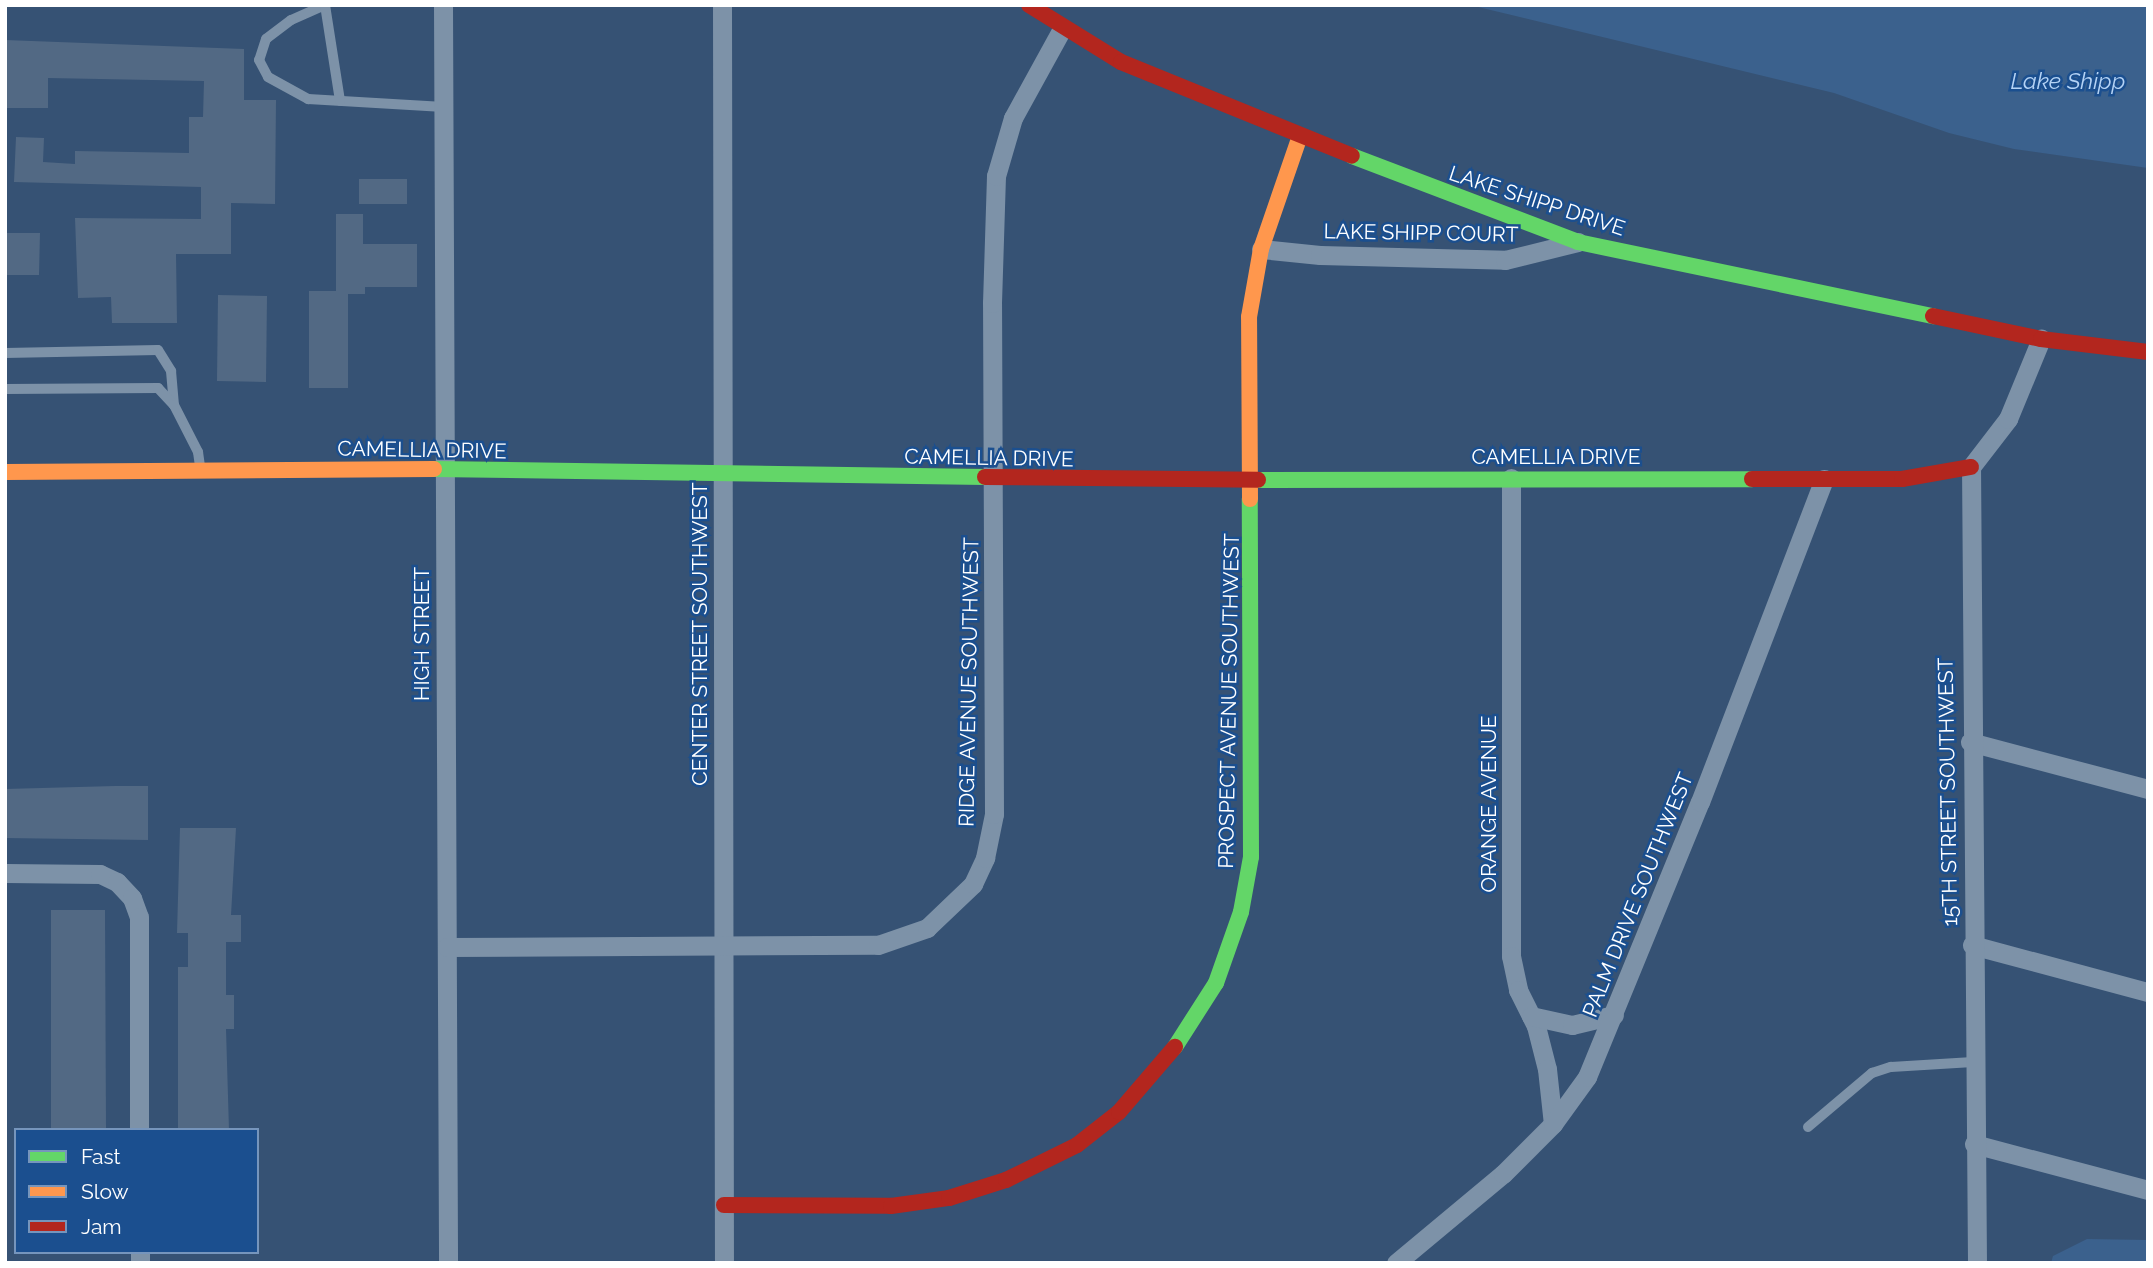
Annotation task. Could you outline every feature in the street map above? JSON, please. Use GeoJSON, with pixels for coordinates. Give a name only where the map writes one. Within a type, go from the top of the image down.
{"type":"FeatureCollection","features":[{"type":"Feature","properties":{"kind":"street","name":"HIGH STREET"},"geometry":{"type":"LineString","coordinates":[[443,5],[448,1263]]}},
{"type":"Feature","properties":{"kind":"street","name":"CENTER STREET SOUTHWEST"},"geometry":{"type":"LineString","coordinates":[[722,5],[724,1263]]}},
{"type":"Feature","properties":{"kind":"street","name":"LAKE SHIPP DRIVE"},"geometry":{"type":"LineString","coordinates":[[1029,5],[1062,29],[1121,62],[1300,136],[1578,242],[2041,339],[2148,352]]}},
{"type":"Feature","properties":{"kind":"street","name":"RIDGE AVENUE SOUTHWEST"},"geometry":{"type":"LineString","coordinates":[[447,947],[724,947],[892,943],[927,928],[973,884],[985,858],[994,814],[996,176],[1013,118],[1062,29]]}},
{"type":"Feature","properties":{"kind":"street","name":"PROSPECT AVENUE SOUTHWEST"},"geometry":{"type":"LineString","coordinates":[[724,1205],[891,1206],[949,1198],[1006,1180],[1100,1128],[1162,1067],[1190,1028],[1232,944],[1251,857],[1250,317],[1261,249],[1300,136]]}},
{"type":"Feature","properties":{"kind":"street","name":"LAKE SHIPP COURT"},"geometry":{"type":"LineString","coordinates":[[1261,249],[1320,256],[1505,260],[1578,242]]}},
{"type":"Feature","properties":{"kind":"street"},"geometry":{"type":"LineString","coordinates":[[1971,467],[2016,405],[2041,339]]}},
{"type":"Feature","properties":{"kind":"street","name":"CAMELLIA DRIVE"},"geometry":{"type":"LineString","coordinates":[[5,472],[445,469],[995,479],[1902,480],[1971,467]]}},
{"type":"Feature","properties":{"kind":"street","name":"15TH STREET SOUTHWEST"},"geometry":{"type":"LineString","coordinates":[[1971,467],[1970,742],[1977,1263]]}},
{"type":"Feature","properties":{"kind":"street","name":"ORANGE AVENUE"},"geometry":{"type":"LineString","coordinates":[[1511,478],[1511,956],[1518,990],[1531,1016],[1547,1069],[1553,1124]]}},
{"type":"Feature","properties":{"kind":"street","name":"PALM DRIVE SOUTHWEST"},"geometry":{"type":"LineString","coordinates":[[1396,1263],[1503,1174],[1553,1124],[1587,1077],[1614,1015],[1824,479]]}},
{"type":"Feature","properties":{"kind":"street"},"geometry":{"type":"LineString","coordinates":[[1970,742],[2148,789]]}},
{"type":"Feature","properties":{"kind":"street"},"geometry":{"type":"LineString","coordinates":[[5,873],[100,874],[117,882],[132,898],[139,918],[139,1128]]}},
{"type":"Feature","properties":{"kind":"street"},"geometry":{"type":"LineString","coordinates":[[1972,945],[2148,992]]}},
{"type":"Feature","properties":{"kind":"street"},"geometry":{"type":"LineString","coordinates":[[1531,1016],[1572,1025],[1614,1015]]}},
{"type":"Feature","properties":{"kind":"street"},"geometry":{"type":"LineString","coordinates":[[1974,1144],[2148,1190]]}},
{"type":"Feature","properties":{"kind":"lane"},"geometry":{"type":"LineString","coordinates":[[340,101],[325,5],[291,20],[266,39],[259,60],[278,86],[308,99],[340,101],[444,107]]}},
{"type":"Feature","properties":{"kind":"lane"},"geometry":{"type":"LineString","coordinates":[[5,353],[158,350],[171,371],[174,405]]}},
{"type":"Feature","properties":{"kind":"lane"},"geometry":{"type":"LineString","coordinates":[[5,389],[158,388],[174,405],[198,452],[201,471]]}},
{"type":"Feature","properties":{"kind":"lane"},"geometry":{"type":"LineString","coordinates":[[1808,1127],[1872,1073],[1891,1067],[1973,1062]]}},
{"type":"Feature","properties":{"kind":"water","name":"Lake Shipp"},"geometry":{"type":"Polygon","coordinates":[[[1470,5],[2148,5],[2148,168],[2014,149],[1949,133],[1834,93],[1470,5]]]}},
{"type":"Feature","properties":{"kind":"water"},"geometry":{"type":"Polygon","coordinates":[[[2087,1239],[2148,1240],[2148,1263],[2051,1263],[2053,1256],[2087,1239]]]}},
{"type":"Feature","properties":{"kind":"building"},"geometry":{"type":"Polygon","coordinates":[[[5,40],[244,49],[244,100],[276,100],[275,204],[231,203],[231,254],[176,254],[177,323],[112,323],[111,297],[78,298],[75,218],[201,219],[201,187],[14,182],[16,137],[44,138],[43,162],[75,164],[75,151],[189,153],[189,117],[203,117],[204,81],[48,78],[48,108],[5,108],[5,40]]]}},
{"type":"Feature","properties":{"kind":"building"},"geometry":{"type":"Polygon","coordinates":[[[359,179],[407,179],[407,204],[359,204],[359,179]]]}},
{"type":"Feature","properties":{"kind":"building"},"geometry":{"type":"Polygon","coordinates":[[[336,214],[363,214],[363,244],[417,244],[417,287],[365,287],[365,294],[348,294],[348,388],[309,388],[309,291],[336,291],[336,214]]]}},
{"type":"Feature","properties":{"kind":"building"},"geometry":{"type":"Polygon","coordinates":[[[5,233],[40,233],[39,275],[5,275],[5,233]]]}},
{"type":"Feature","properties":{"kind":"building"},"geometry":{"type":"Polygon","coordinates":[[[218,295],[267,296],[266,382],[217,381],[218,295]]]}},
{"type":"Feature","properties":{"kind":"building"},"geometry":{"type":"Polygon","coordinates":[[[148,786],[148,840],[5,838],[5,789],[148,786]]]}},
{"type":"Feature","properties":{"kind":"building"},"geometry":{"type":"Polygon","coordinates":[[[180,828],[236,828],[231,915],[241,915],[241,942],[226,942],[226,995],[234,995],[234,1029],[226,1029],[229,1128],[178,1128],[178,967],[188,967],[188,933],[177,933],[180,828]]]}},
{"type":"Feature","properties":{"kind":"building"},"geometry":{"type":"Polygon","coordinates":[[[51,910],[105,910],[106,1128],[51,1128],[51,910]]]}},
{"type":"Feature","properties":{"kind":"traffic: fast"},"geometry":{"type":"LineString","coordinates":[[1352,156],[1578,242],[1933,316]]}},
{"type":"Feature","properties":{"kind":"traffic: fast"},"geometry":{"type":"LineString","coordinates":[[434,469],[985,477]]}},
{"type":"Feature","properties":{"kind":"traffic: fast"},"geometry":{"type":"LineString","coordinates":[[1258,480],[1752,479]]}},
{"type":"Feature","properties":{"kind":"traffic: fast"},"geometry":{"type":"LineString","coordinates":[[1175,1047],[1216,983],[1241,912],[1251,857],[1250,499]]}},
{"type":"Feature","properties":{"kind":"traffic: slow"},"geometry":{"type":"LineString","coordinates":[[1250,499],[1249,317],[1261,249],[1300,136]]}},
{"type":"Feature","properties":{"kind":"traffic: slow"},"geometry":{"type":"LineString","coordinates":[[5,472],[434,469]]}},
{"type":"Feature","properties":{"kind":"traffic: jam"},"geometry":{"type":"LineString","coordinates":[[1029,5],[1121,62],[1352,156]]}},
{"type":"Feature","properties":{"kind":"traffic: jam"},"geometry":{"type":"LineString","coordinates":[[1933,316],[2041,339],[2148,352]]}},
{"type":"Feature","properties":{"kind":"traffic: jam"},"geometry":{"type":"LineString","coordinates":[[1752,479],[1902,479],[1971,467]]}},
{"type":"Feature","properties":{"kind":"traffic: jam"},"geometry":{"type":"LineString","coordinates":[[985,477],[1258,480]]}},
{"type":"Feature","properties":{"kind":"traffic: jam"},"geometry":{"type":"LineString","coordinates":[[724,1205],[891,1206],[949,1198],[1006,1180],[1077,1145],[1119,1112],[1175,1047]]}}]}
